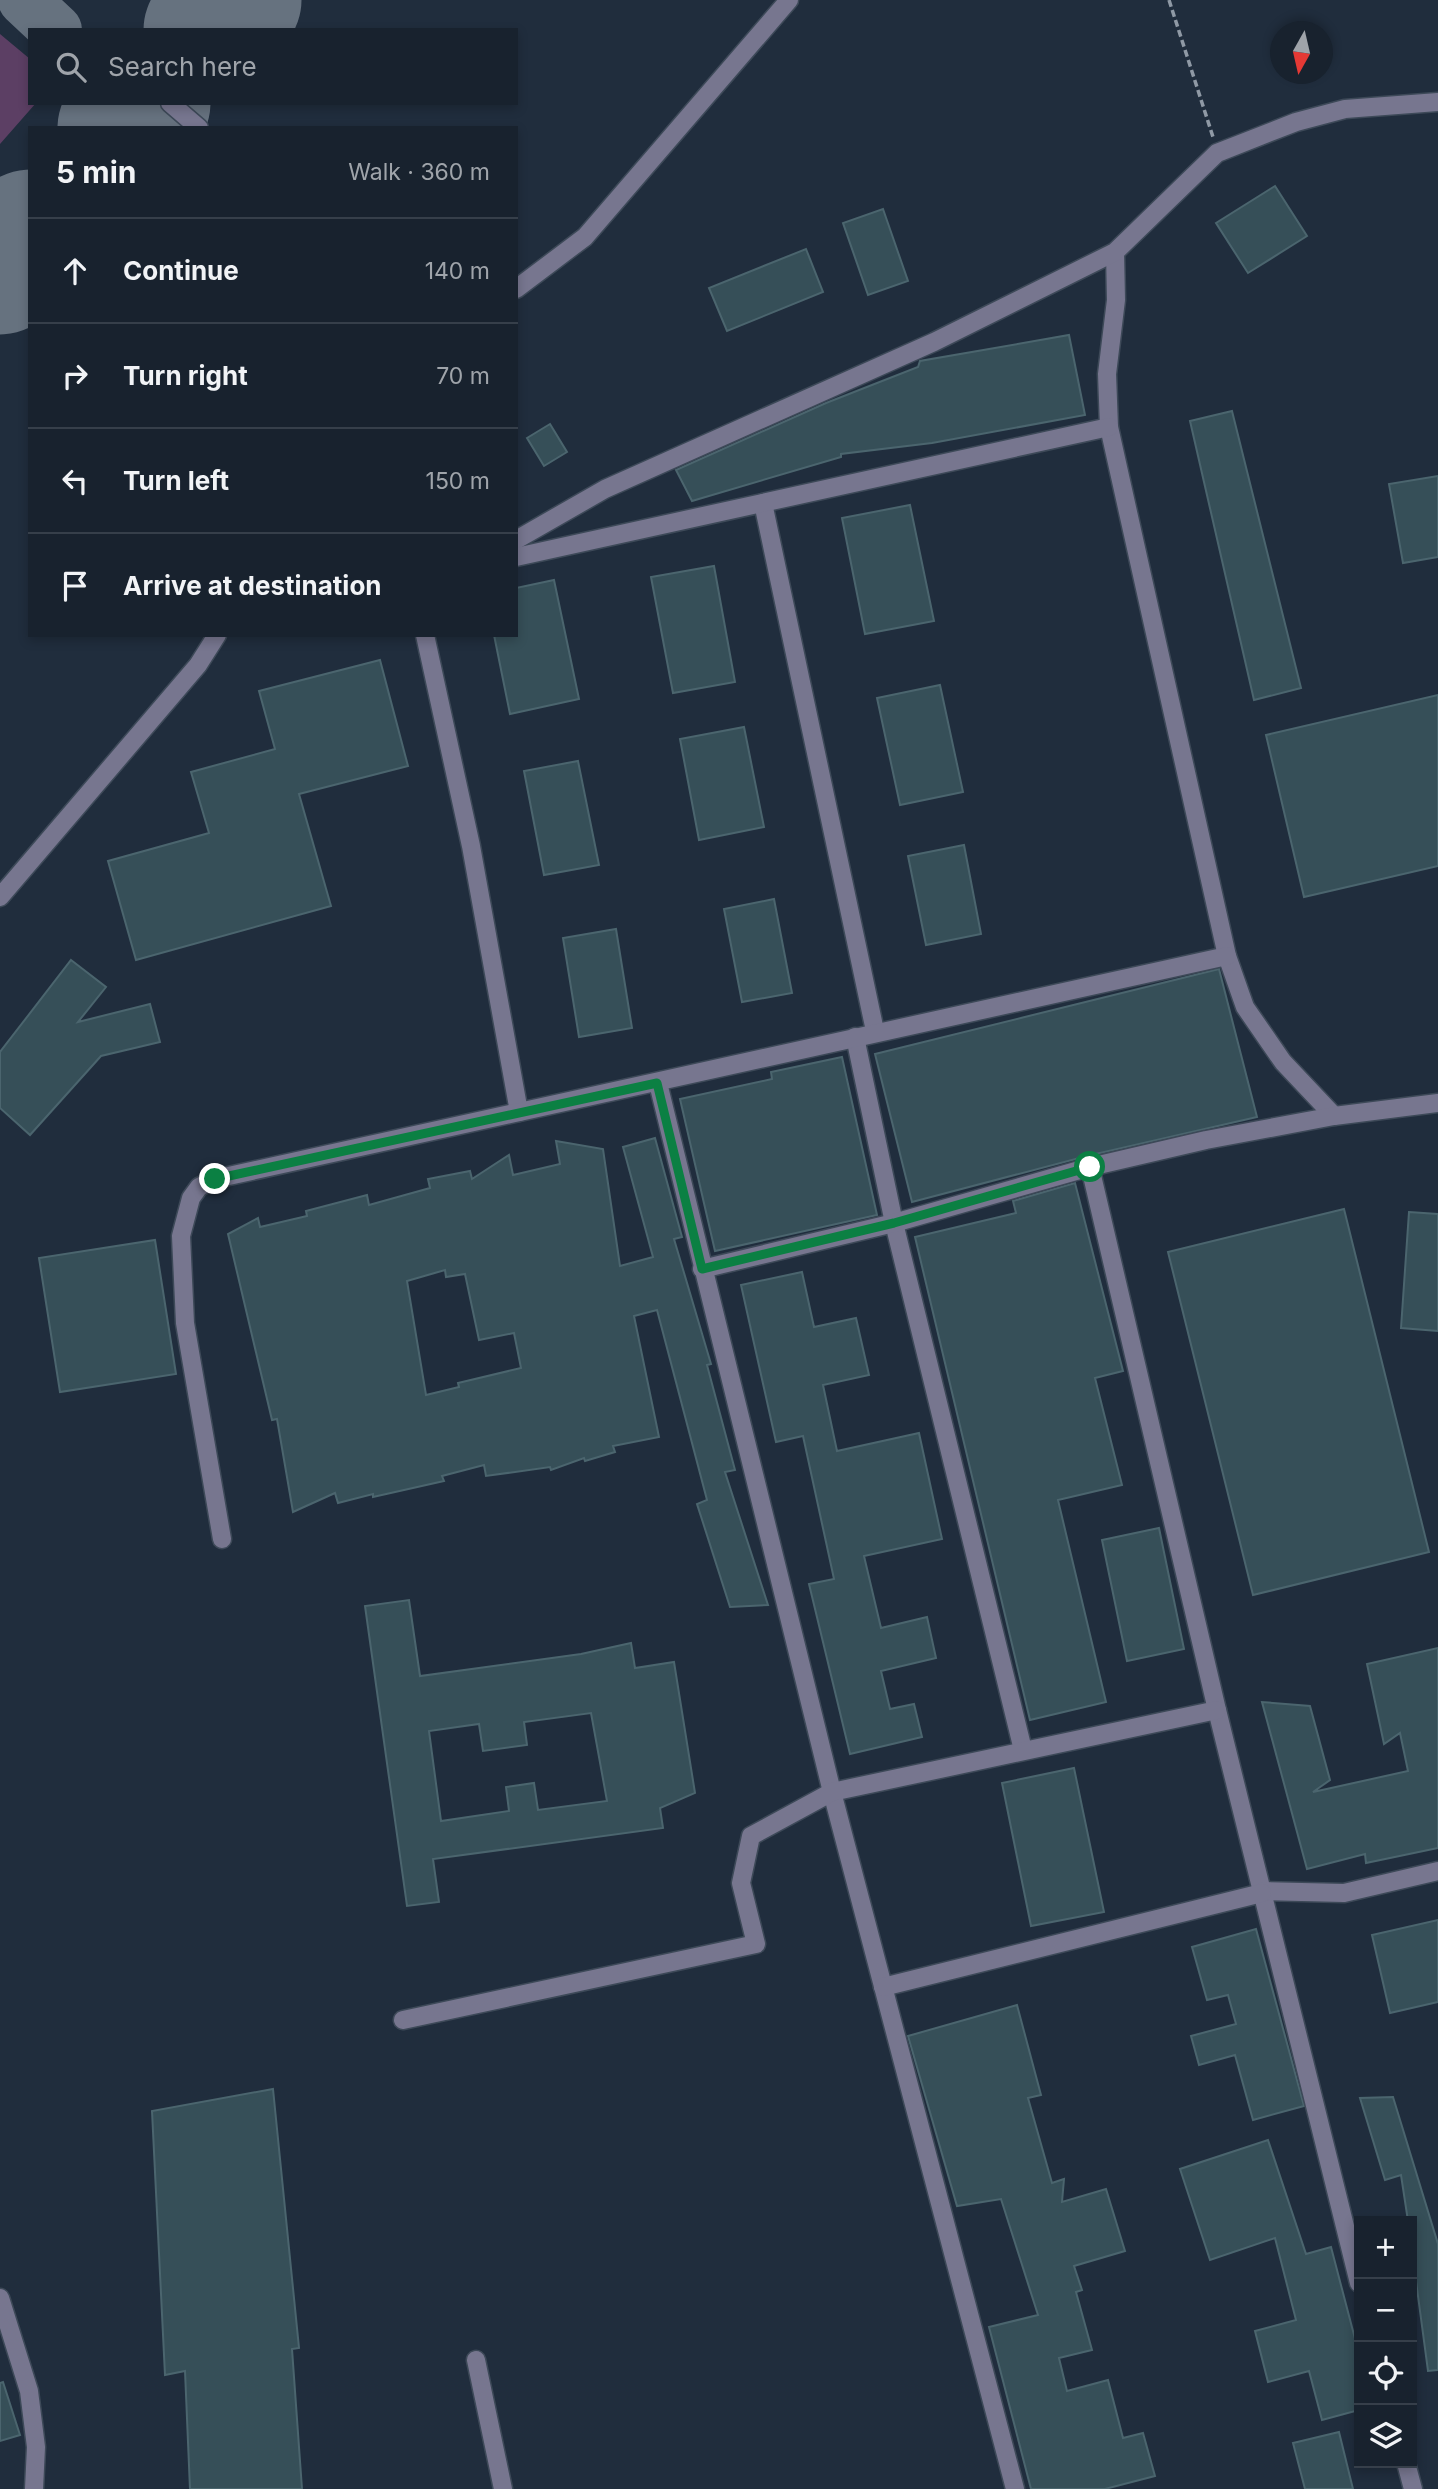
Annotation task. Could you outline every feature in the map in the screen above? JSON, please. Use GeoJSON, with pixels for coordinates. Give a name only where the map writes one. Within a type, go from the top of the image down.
{"type":"FeatureCollection","features":[{"type":"Feature","properties":{"kind":"lane"},"geometry":{"type":"LineString","coordinates":[[518,287],[585,237],[789,0]]}},
{"type":"Feature","properties":{"kind":"lane"},"geometry":{"type":"LineString","coordinates":[[518,540],[605,489],[934,342],[1115,251],[1217,153],[1296,122],[1345,109],[1438,102]]}},
{"type":"Feature","properties":{"kind":"lane"},"geometry":{"type":"LineString","coordinates":[[172,105],[197,126]]}},
{"type":"Feature","properties":{"kind":"lane"},"geometry":{"type":"LineString","coordinates":[[1115,251],[1116,300],[1107,374],[1109,427],[1227,956],[1245,1007],[1283,1062],[1334,1116]]}},
{"type":"Feature","properties":{"kind":"lane"},"geometry":{"type":"LineString","coordinates":[[518,557],[1109,427]]}},
{"type":"Feature","properties":{"kind":"lane"},"geometry":{"type":"LineString","coordinates":[[763,503],[875,1031]]}},
{"type":"Feature","properties":{"kind":"lane"},"geometry":{"type":"LineString","coordinates":[[0,897],[198,665],[216,637]]}},
{"type":"Feature","properties":{"kind":"lane"},"geometry":{"type":"LineString","coordinates":[[425,637],[471,846],[519,1112]]}},
{"type":"Feature","properties":{"kind":"lane"},"geometry":{"type":"LineString","coordinates":[[222,1539],[186,1323],[181,1236],[191,1198],[199,1186],[215,1179],[657,1083],[875,1031],[1227,956]]}},
{"type":"Feature","properties":{"kind":"lane"},"geometry":{"type":"LineString","coordinates":[[855,1037],[894,1223],[1024,1750]]}},
{"type":"Feature","properties":{"kind":"lane"},"geometry":{"type":"LineString","coordinates":[[657,1083],[832,1792],[1015,2489]]}},
{"type":"Feature","properties":{"kind":"lane"},"geometry":{"type":"LineString","coordinates":[[702,1269],[894,1223],[1090,1167],[1206,1140],[1334,1116],[1438,1103]]}},
{"type":"Feature","properties":{"kind":"lane"},"geometry":{"type":"LineString","coordinates":[[1090,1167],[1217,1710],[1358,2279]]}},
{"type":"Feature","properties":{"kind":"lane"},"geometry":{"type":"LineString","coordinates":[[402,2020],[756,1944],[741,1883],[751,1836],[832,1792],[1217,1710]]}},
{"type":"Feature","properties":{"kind":"lane"},"geometry":{"type":"LineString","coordinates":[[883,1987],[1263,1892],[1344,1893],[1438,1871]]}},
{"type":"Feature","properties":{"kind":"lane"},"geometry":{"type":"LineString","coordinates":[[0,2298],[29,2391],[36,2447],[33,2489]]}},
{"type":"Feature","properties":{"kind":"lane"},"geometry":{"type":"LineString","coordinates":[[475,2360],[503,2489]]}},
{"type":"Feature","properties":{"kind":"lane"},"geometry":{"type":"LineString","coordinates":[[1407,2468],[1413,2489]]}},
{"type":"Feature","properties":{"kind":"path"},"geometry":{"type":"LineString","coordinates":[[1169,0],[1210,122]]}},
{"type":"Feature","properties":{"kind":"shaded area"},"geometry":{"type":"Polygon","coordinates":[[[0,34],[28,57],[28,105],[34,105],[0,144],[0,34]]]}},
{"type":"Feature","properties":{"kind":"building"},"geometry":{"type":"Polygon","coordinates":[[[1275,186],[1307,236],[1248,273],[1216,223],[1275,186]]]}},
{"type":"Feature","properties":{"kind":"building"},"geometry":{"type":"Polygon","coordinates":[[[883,209],[908,281],[868,295],[843,223],[883,209]]]}},
{"type":"Feature","properties":{"kind":"building"},"geometry":{"type":"Polygon","coordinates":[[[806,249],[823,292],[727,331],[709,288],[806,249]]]}},
{"type":"Feature","properties":{"kind":"building"},"geometry":{"type":"Polygon","coordinates":[[[1069,335],[1085,415],[932,443],[841,454],[841,457],[692,501],[676,470],[826,403],[918,367],[920,361],[1069,335]]]}},
{"type":"Feature","properties":{"kind":"building"},"geometry":{"type":"Polygon","coordinates":[[[1232,411],[1301,688],[1254,700],[1190,421],[1232,411]]]}},
{"type":"Feature","properties":{"kind":"building"},"geometry":{"type":"Polygon","coordinates":[[[550,424],[567,452],[544,466],[527,438],[550,424]]]}},
{"type":"Feature","properties":{"kind":"building"},"geometry":{"type":"Polygon","coordinates":[[[1438,476],[1438,557],[1403,563],[1389,484],[1438,476]]]}},
{"type":"Feature","properties":{"kind":"building"},"geometry":{"type":"Polygon","coordinates":[[[910,505],[934,621],[865,634],[842,518],[910,505]]]}},
{"type":"Feature","properties":{"kind":"building"},"geometry":{"type":"Polygon","coordinates":[[[714,566],[735,682],[673,693],[651,577],[714,566]]]}},
{"type":"Feature","properties":{"kind":"building"},"geometry":{"type":"Polygon","coordinates":[[[554,580],[579,699],[510,714],[494,637],[518,637],[518,588],[554,580]]]}},
{"type":"Feature","properties":{"kind":"building"},"geometry":{"type":"Polygon","coordinates":[[[380,660],[408,766],[299,794],[331,906],[136,960],[108,861],[209,833],[191,772],[275,749],[259,691],[380,660]]]}},
{"type":"Feature","properties":{"kind":"building"},"geometry":{"type":"Polygon","coordinates":[[[940,685],[963,792],[900,805],[877,698],[940,685]]]}},
{"type":"Feature","properties":{"kind":"building"},"geometry":{"type":"Polygon","coordinates":[[[1438,695],[1438,866],[1304,897],[1266,735],[1438,695]]]}},
{"type":"Feature","properties":{"kind":"building"},"geometry":{"type":"Polygon","coordinates":[[[744,727],[764,827],[699,840],[680,739],[744,727]]]}},
{"type":"Feature","properties":{"kind":"building"},"geometry":{"type":"Polygon","coordinates":[[[578,761],[599,865],[544,875],[524,771],[578,761]]]}},
{"type":"Feature","properties":{"kind":"building"},"geometry":{"type":"Polygon","coordinates":[[[964,845],[981,934],[926,945],[908,856],[964,845]]]}},
{"type":"Feature","properties":{"kind":"building"},"geometry":{"type":"Polygon","coordinates":[[[774,899],[792,993],[742,1002],[724,909],[774,899]]]}},
{"type":"Feature","properties":{"kind":"building"},"geometry":{"type":"Polygon","coordinates":[[[616,929],[632,1028],[579,1037],[563,938],[616,929]]]}},
{"type":"Feature","properties":{"kind":"building"},"geometry":{"type":"Polygon","coordinates":[[[71,960],[106,987],[78,1022],[150,1004],[160,1042],[101,1056],[30,1135],[0,1108],[0,1052],[71,960]]]}},
{"type":"Feature","properties":{"kind":"building"},"geometry":{"type":"Polygon","coordinates":[[[1219,969],[1257,1117],[1087,1156],[912,1202],[875,1054],[1219,969]]]}},
{"type":"Feature","properties":{"kind":"building"},"geometry":{"type":"Polygon","coordinates":[[[842,1057],[877,1215],[715,1251],[680,1099],[772,1079],[771,1072],[842,1057]]]}},
{"type":"Feature","properties":{"kind":"building"},"geometry":{"type":"Polygon","coordinates":[[[655,1138],[682,1237],[674,1239],[711,1364],[707,1365],[735,1470],[725,1472],[768,1605],[730,1607],[697,1504],[707,1500],[657,1310],[634,1316],[659,1437],[613,1446],[615,1452],[585,1461],[584,1458],[551,1470],[550,1467],[486,1476],[484,1465],[442,1476],[444,1481],[373,1497],[373,1494],[338,1503],[335,1493],[293,1512],[277,1419],[272,1420],[228,1234],[258,1218],[260,1227],[307,1216],[306,1211],[367,1195],[369,1205],[430,1188],[428,1179],[470,1171],[472,1179],[509,1155],[513,1175],[560,1164],[556,1141],[603,1149],[620,1266],[653,1257],[623,1147],[655,1138]],[[445,1270],[407,1281],[426,1395],[459,1387],[458,1383],[521,1368],[514,1333],[479,1340],[465,1274],[446,1277],[445,1270]]]}},
{"type":"Feature","properties":{"kind":"building"},"geometry":{"type":"Polygon","coordinates":[[[1075,1183],[1123,1371],[1095,1378],[1122,1485],[1058,1500],[1106,1702],[1030,1720],[915,1237],[1016,1213],[1013,1201],[1075,1183]]]}},
{"type":"Feature","properties":{"kind":"building"},"geometry":{"type":"Polygon","coordinates":[[[1344,1209],[1429,1552],[1253,1595],[1168,1252],[1344,1209]]]}},
{"type":"Feature","properties":{"kind":"building"},"geometry":{"type":"Polygon","coordinates":[[[1409,1212],[1438,1214],[1438,1331],[1401,1328],[1409,1212]]]}},
{"type":"Feature","properties":{"kind":"building"},"geometry":{"type":"Polygon","coordinates":[[[155,1240],[176,1374],[60,1392],[39,1258],[155,1240]]]}},
{"type":"Feature","properties":{"kind":"building"},"geometry":{"type":"Polygon","coordinates":[[[802,1272],[814,1327],[856,1318],[869,1375],[823,1385],[837,1451],[919,1433],[942,1539],[864,1556],[881,1628],[927,1617],[936,1658],[881,1671],[890,1709],[914,1704],[922,1737],[850,1754],[809,1584],[834,1579],[803,1436],[776,1442],[741,1285],[802,1272]]]}},
{"type":"Feature","properties":{"kind":"building"},"geometry":{"type":"Polygon","coordinates":[[[1159,1528],[1184,1649],[1127,1661],[1102,1540],[1159,1528]]]}},
{"type":"Feature","properties":{"kind":"building"},"geometry":{"type":"Polygon","coordinates":[[[409,1600],[420,1676],[581,1654],[631,1643],[635,1668],[674,1662],[695,1793],[660,1808],[663,1828],[433,1859],[439,1902],[407,1906],[365,1606],[409,1600]],[[591,1713],[524,1722],[527,1745],[483,1751],[479,1724],[429,1731],[441,1821],[509,1811],[506,1787],[534,1783],[538,1810],[607,1801],[591,1713]]]}},
{"type":"Feature","properties":{"kind":"building"},"geometry":{"type":"Polygon","coordinates":[[[1438,1648],[1438,1848],[1366,1863],[1365,1854],[1307,1869],[1262,1702],[1310,1706],[1330,1780],[1313,1792],[1408,1771],[1400,1733],[1384,1744],[1367,1664],[1438,1648]]]}},
{"type":"Feature","properties":{"kind":"building"},"geometry":{"type":"Polygon","coordinates":[[[1074,1768],[1104,1912],[1031,1926],[1002,1783],[1074,1768]]]}},
{"type":"Feature","properties":{"kind":"building"},"geometry":{"type":"Polygon","coordinates":[[[1438,1920],[1438,2002],[1390,2013],[1372,1935],[1438,1920]]]}},
{"type":"Feature","properties":{"kind":"building"},"geometry":{"type":"Polygon","coordinates":[[[1256,1929],[1304,2106],[1253,2120],[1235,2055],[1199,2065],[1191,2036],[1236,2024],[1228,1995],[1207,2000],[1192,1947],[1256,1929]]]}},
{"type":"Feature","properties":{"kind":"building"},"geometry":{"type":"Polygon","coordinates":[[[1017,2005],[1041,2095],[1028,2098],[1052,2183],[1064,2179],[1062,2202],[1106,2189],[1125,2251],[1074,2266],[1082,2290],[1076,2292],[1092,2350],[1059,2358],[1067,2391],[1108,2380],[1123,2438],[1143,2433],[1155,2476],[1105,2489],[1031,2489],[989,2327],[1038,2315],[1001,2199],[957,2206],[908,2036],[1017,2005]]]}},
{"type":"Feature","properties":{"kind":"building"},"geometry":{"type":"Polygon","coordinates":[[[273,2089],[299,2348],[292,2349],[302,2489],[190,2489],[185,2371],[165,2375],[152,2111],[273,2089]]]}},
{"type":"Feature","properties":{"kind":"building"},"geometry":{"type":"Polygon","coordinates":[[[1393,2097],[1438,2244],[1438,2370],[1428,2371],[1417,2288],[1417,2216],[1407,2216],[1401,2175],[1385,2180],[1360,2098],[1393,2097]]]}},
{"type":"Feature","properties":{"kind":"building"},"geometry":{"type":"Polygon","coordinates":[[[1268,2140],[1306,2254],[1331,2247],[1354,2335],[1354,2411],[1322,2420],[1309,2371],[1268,2382],[1255,2331],[1296,2320],[1275,2238],[1210,2260],[1180,2169],[1268,2140]]]}},
{"type":"Feature","properties":{"kind":"building"},"geometry":{"type":"Polygon","coordinates":[[[3,2382],[20,2435],[0,2441],[0,2383],[3,2382]]]}},
{"type":"Feature","properties":{"kind":"building"},"geometry":{"type":"Polygon","coordinates":[[[1339,2432],[1353,2489],[1305,2489],[1293,2443],[1339,2432]]]}},
{"type":"Feature","properties":{"kind":"taxiway"},"geometry":{"type":"LineString","coordinates":[[24,0],[54,28]]}},
{"type":"Feature","properties":{"kind":"runway"},"geometry":{"type":"LineString","coordinates":[[211,28],[236,0]]}},
{"type":"Feature","properties":{"kind":"runway"},"geometry":{"type":"LineString","coordinates":[[125,126],[143,105]]}},
{"type":"Feature","properties":{"kind":"runway"},"geometry":{"type":"LineString","coordinates":[[0,269],[28,237]]}},
{"type":"Feature","properties":{"kind":"route"},"geometry":{"type":"LineString","coordinates":[[215,1179],[657,1083],[702,1269],[894,1223],[1090,1167]]}}]}
